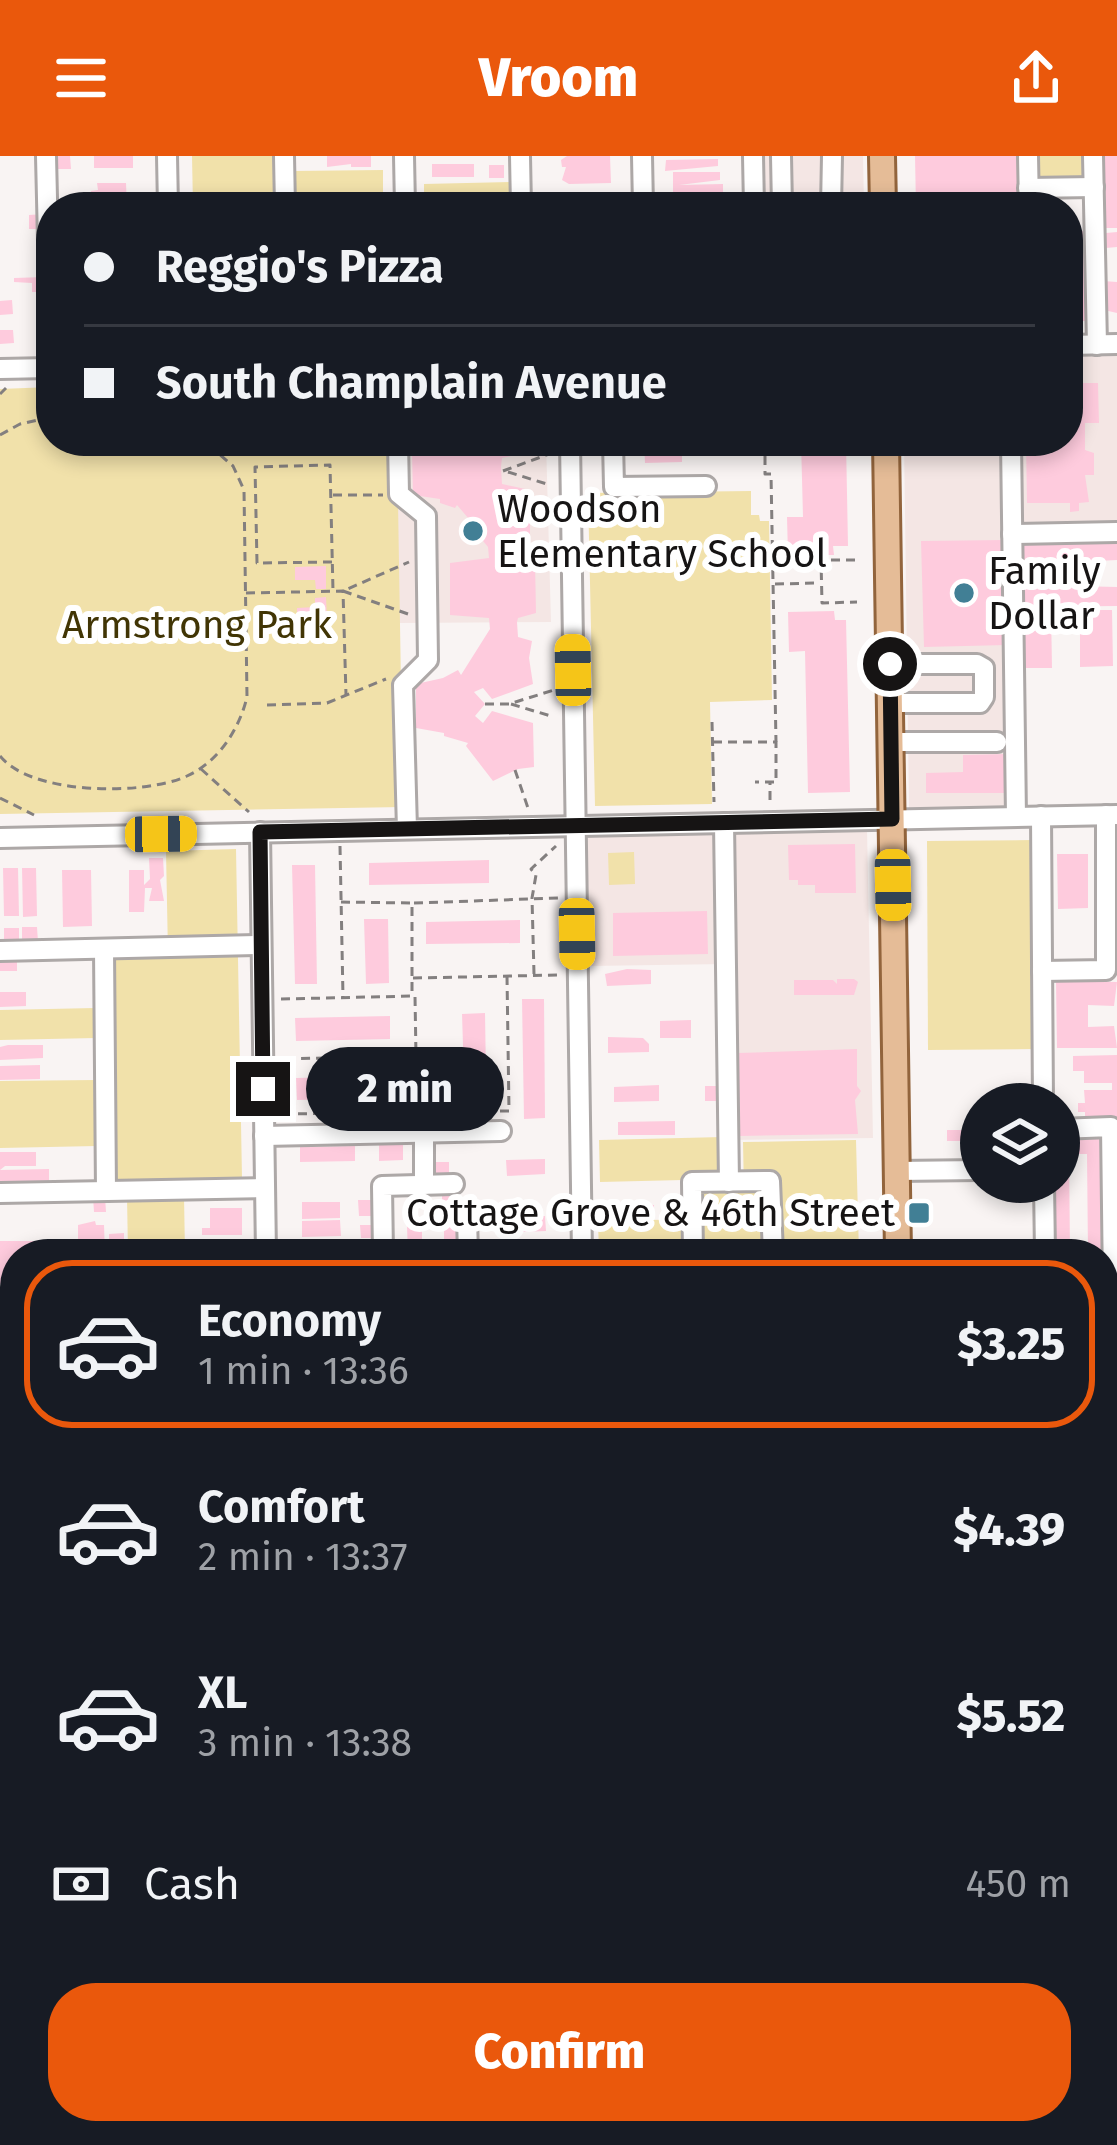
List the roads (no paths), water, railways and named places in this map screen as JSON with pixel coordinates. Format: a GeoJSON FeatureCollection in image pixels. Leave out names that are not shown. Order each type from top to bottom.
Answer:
{"type":"FeatureCollection","features":[{"type":"Feature","properties":{"kind":"main road"},"geometry":{"type":"LineString","coordinates":[[882,156],[883,192]]}},
{"type":"Feature","properties":{"kind":"main road"},"geometry":{"type":"LineString","coordinates":[[886,456],[898,1239]]}},
{"type":"Feature","properties":{"kind":"street"},"geometry":{"type":"LineString","coordinates":[[46,156],[47,192]]}},
{"type":"Feature","properties":{"kind":"street"},"geometry":{"type":"LineString","coordinates":[[167,156],[168,192]]}},
{"type":"Feature","properties":{"kind":"street"},"geometry":{"type":"LineString","coordinates":[[284,156],[285,192]]}},
{"type":"Feature","properties":{"kind":"street"},"geometry":{"type":"LineString","coordinates":[[404,156],[405,192]]}},
{"type":"Feature","properties":{"kind":"street"},"geometry":{"type":"LineString","coordinates":[[520,156],[521,192]]}},
{"type":"Feature","properties":{"kind":"street"},"geometry":{"type":"LineString","coordinates":[[642,156],[643,192]]}},
{"type":"Feature","properties":{"kind":"street"},"geometry":{"type":"LineString","coordinates":[[753,156],[754,192]]}},
{"type":"Feature","properties":{"kind":"street"},"geometry":{"type":"LineString","coordinates":[[781,156],[782,192]]}},
{"type":"Feature","properties":{"kind":"street"},"geometry":{"type":"LineString","coordinates":[[831,192],[832,156]]}},
{"type":"Feature","properties":{"kind":"street"},"geometry":{"type":"LineString","coordinates":[[1028,156],[1029,192]]}},
{"type":"Feature","properties":{"kind":"street"},"geometry":{"type":"LineString","coordinates":[[1093,156],[1095,255],[1107,344]]}},
{"type":"Feature","properties":{"kind":"street"},"geometry":{"type":"LineString","coordinates":[[1062,192],[1094,187]]}},
{"type":"Feature","properties":{"kind":"street"},"geometry":{"type":"LineString","coordinates":[[1095,255],[1117,254]]}},
{"type":"Feature","properties":{"kind":"street"},"geometry":{"type":"LineString","coordinates":[[3,379],[36,371]]}},
{"type":"Feature","properties":{"kind":"street"},"geometry":{"type":"LineString","coordinates":[[398,456],[399,494],[425,516],[427,564],[428,660],[403,685],[407,829]]}},
{"type":"Feature","properties":{"kind":"street"},"geometry":{"type":"LineString","coordinates":[[570,456],[582,1239]]}},
{"type":"Feature","properties":{"kind":"street"},"geometry":{"type":"LineString","coordinates":[[613,456],[614,487],[706,487]]}},
{"type":"Feature","properties":{"kind":"street"},"geometry":{"type":"LineString","coordinates":[[1011,456],[1016,817]]}},
{"type":"Feature","properties":{"kind":"street"},"geometry":{"type":"LineString","coordinates":[[1012,534],[1117,532]]}},
{"type":"Feature","properties":{"kind":"street"},"geometry":{"type":"LineString","coordinates":[[890,664],[977,664],[984,668],[980,703],[890,704]]}},
{"type":"Feature","properties":{"kind":"street"},"geometry":{"type":"LineString","coordinates":[[891,742],[998,742]]}},
{"type":"Feature","properties":{"kind":"street"},"geometry":{"type":"LineString","coordinates":[[0,838],[1111,815],[1106,970],[1042,971]]}},
{"type":"Feature","properties":{"kind":"street"},"geometry":{"type":"LineString","coordinates":[[1041,816],[1043,1083]]}},
{"type":"Feature","properties":{"kind":"street"},"geometry":{"type":"LineString","coordinates":[[724,823],[729,1182]]}},
{"type":"Feature","properties":{"kind":"street"},"geometry":{"type":"LineString","coordinates":[[260,832],[266,1239]]}},
{"type":"Feature","properties":{"kind":"street"},"geometry":{"type":"LineString","coordinates":[[0,951],[260,945]]}},
{"type":"Feature","properties":{"kind":"street"},"geometry":{"type":"LineString","coordinates":[[104,949],[106,1191]]}},
{"type":"Feature","properties":{"kind":"street"},"geometry":{"type":"LineString","coordinates":[[264,1136],[425,1122],[501,1131]]}},
{"type":"Feature","properties":{"kind":"street"},"geometry":{"type":"LineString","coordinates":[[424,1185],[425,1122]]}},
{"type":"Feature","properties":{"kind":"street"},"geometry":{"type":"LineString","coordinates":[[1080,1128],[1111,1127],[1111,1239]]}},
{"type":"Feature","properties":{"kind":"street"},"geometry":{"type":"LineString","coordinates":[[897,1171],[960,1170]]}},
{"type":"Feature","properties":{"kind":"street"},"geometry":{"type":"LineString","coordinates":[[693,1239],[692,1183],[770,1181],[772,1239]]}},
{"type":"Feature","properties":{"kind":"street"},"geometry":{"type":"LineString","coordinates":[[382,1239],[382,1186],[454,1184]]}},
{"type":"Feature","properties":{"kind":"street"},"geometry":{"type":"LineString","coordinates":[[0,1193],[265,1188]]}},
{"type":"Feature","properties":{"kind":"street"},"geometry":{"type":"LineString","coordinates":[[1044,1203],[1045,1239]]}},
{"type":"Feature","properties":{"kind":"street"},"geometry":{"type":"LineString","coordinates":[[467,1218],[468,1239]]}},
{"type":"Feature","properties":{"kind":"place","name":"Woodson Elementary School"},"geometry":{"type":"Point","coordinates":[473,531]}},
{"type":"Feature","properties":{"kind":"place","name":"Family Dollar"},"geometry":{"type":"Point","coordinates":[964,593]}},
{"type":"Feature","properties":{"kind":"place","name":"Cottage Grove & 46th Street"},"geometry":{"type":"Point","coordinates":[919,1213]}},
{"type":"Feature","properties":{"kind":"park label","name":"Armstrong Park"},"geometry":{"type":"Point","coordinates":[197,625]}}]}
